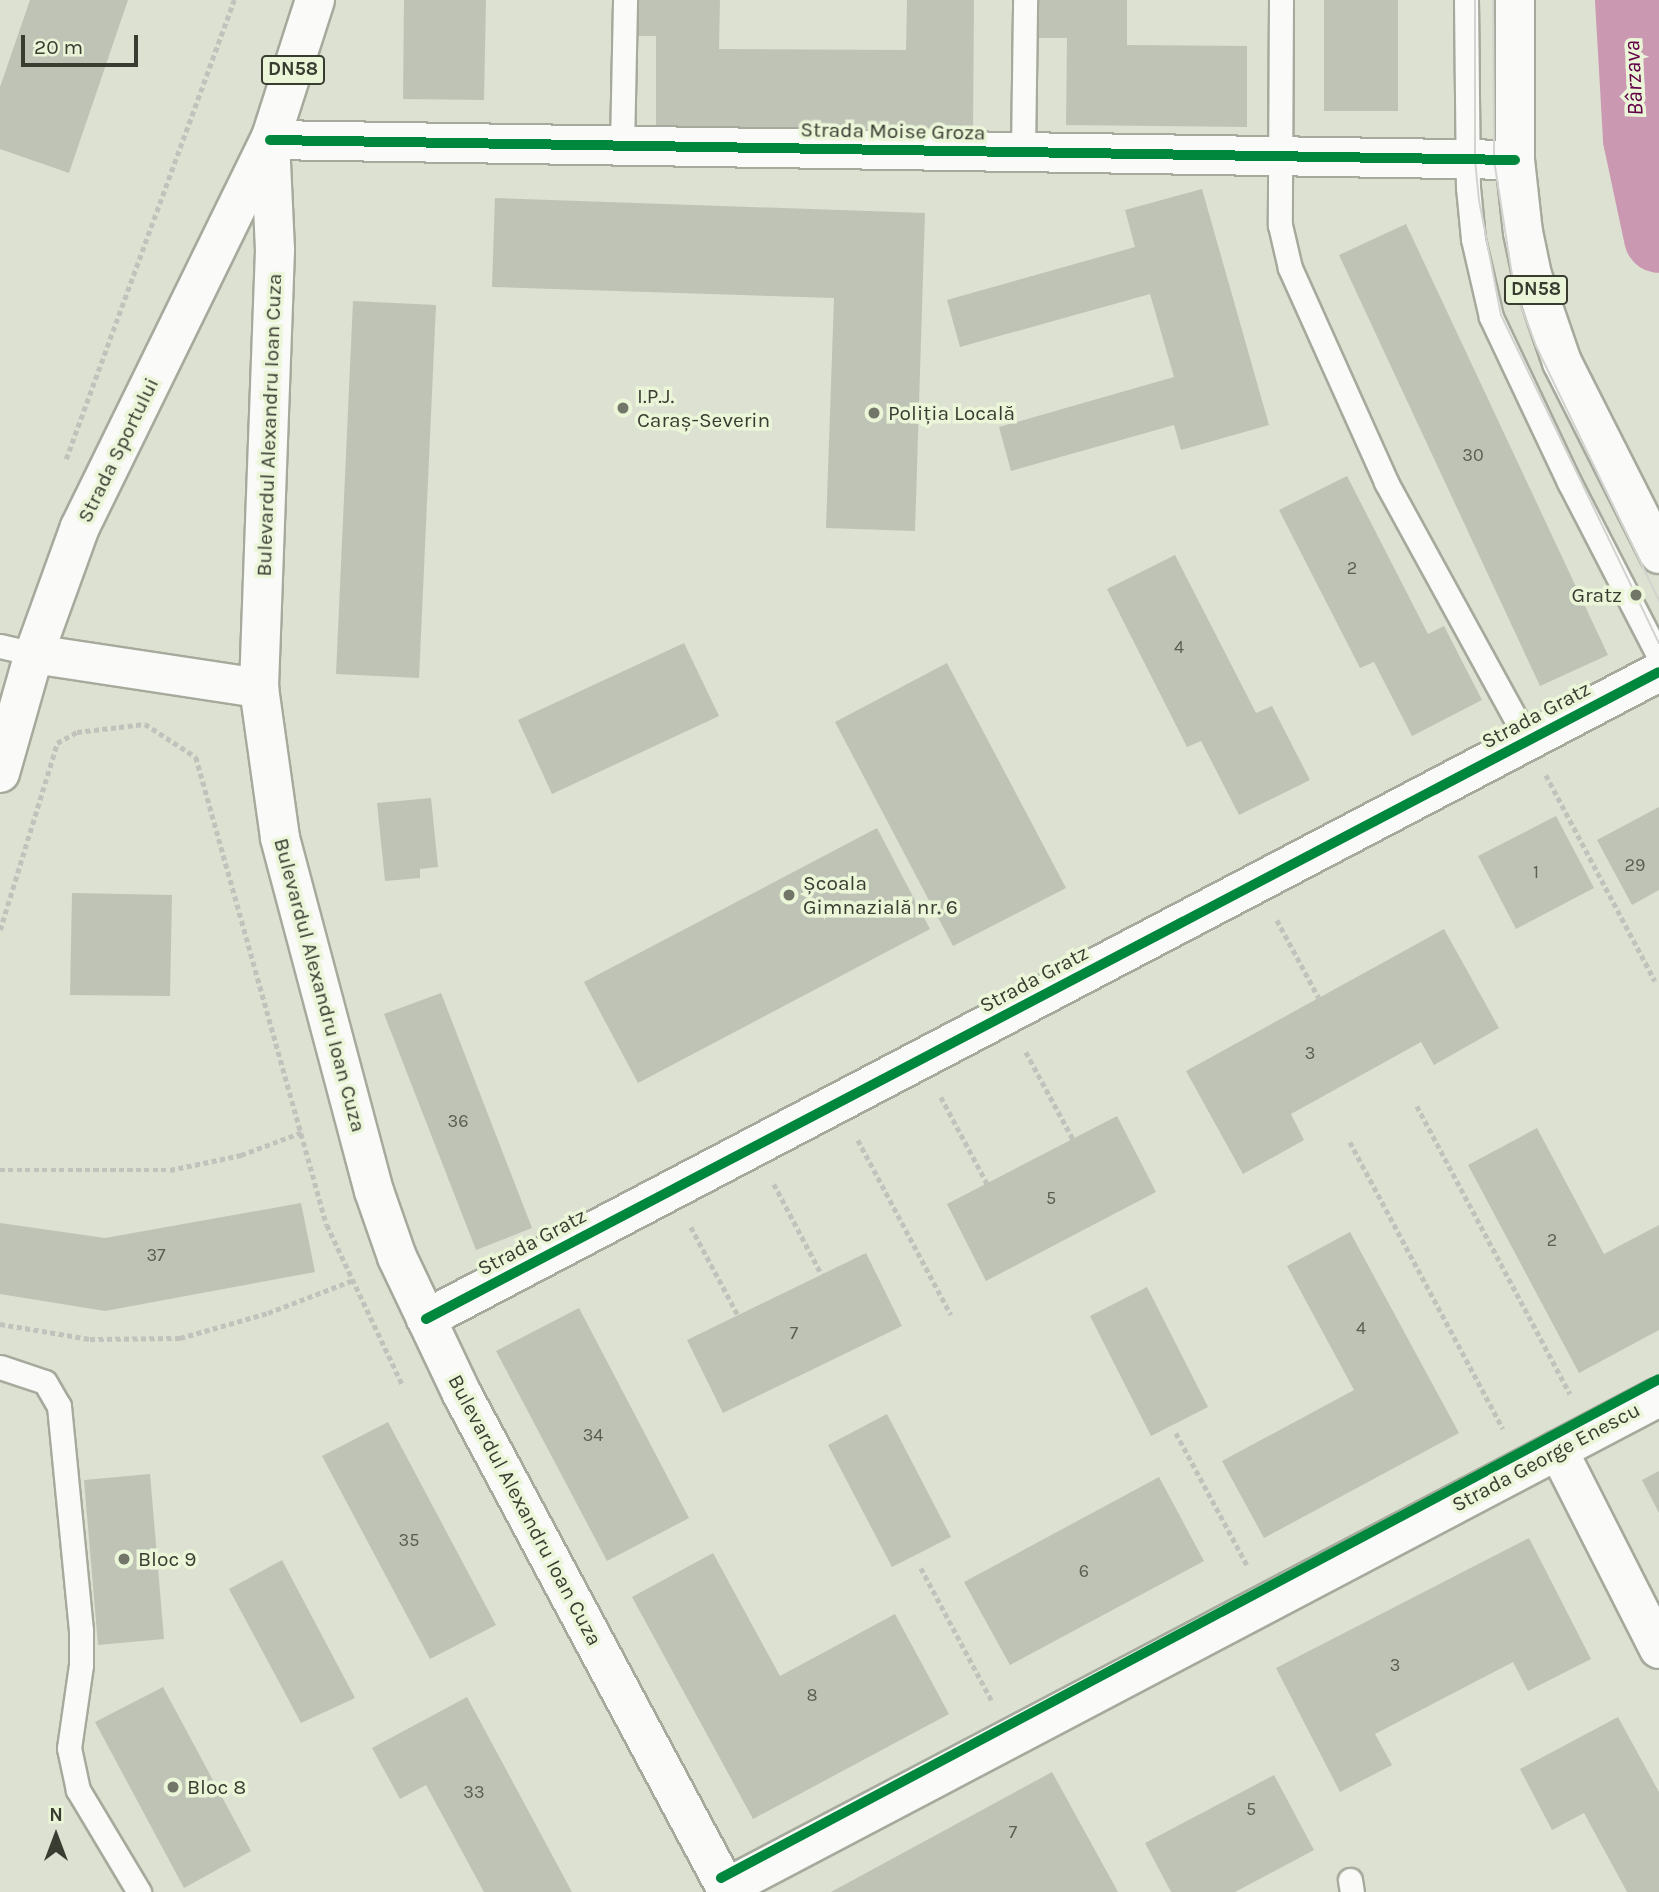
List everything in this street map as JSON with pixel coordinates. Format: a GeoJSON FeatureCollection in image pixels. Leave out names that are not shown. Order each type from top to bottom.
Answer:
{"type":"FeatureCollection","features":[{"type":"Feature","properties":{"kind":"street","name":"Bulevardul Alexandru Ioan Cuza"},"geometry":{"type":"LineString","coordinates":[[316,0],[270,140],[275,250],[259,688],[272,789],[293,895],[374,1191],[397,1257],[462,1394],[727,1890]]}},
{"type":"Feature","properties":{"kind":"street","name":"DN58"},"geometry":{"type":"LineString","coordinates":[[1515,0],[1515,160],[1523,232],[1544,311],[1562,362],[1659,554]]}},
{"type":"Feature","properties":{"kind":"street","name":"Strada Moise Groza"},"geometry":{"type":"LineString","coordinates":[[270,140],[1515,160]]}},
{"type":"Feature","properties":{"kind":"street","name":"Strada Sportului"},"geometry":{"type":"LineString","coordinates":[[0,774],[17,650],[270,140]]}},
{"type":"Feature","properties":{"kind":"street"},"geometry":{"type":"LineString","coordinates":[[17,650],[259,688]]}},
{"type":"Feature","properties":{"kind":"street","name":"Strada Gratz"},"geometry":{"type":"LineString","coordinates":[[426,1319],[1659,672]]}},
{"type":"Feature","properties":{"kind":"street","name":"Strada George Enescu"},"geometry":{"type":"LineString","coordinates":[[727,1890],[1659,1397]]}},
{"type":"Feature","properties":{"kind":"street"},"geometry":{"type":"LineString","coordinates":[[1558,1450],[1659,1648]]}},
{"type":"Feature","properties":{"kind":"lane"},"geometry":{"type":"LineString","coordinates":[[622,146],[625,0]]}},
{"type":"Feature","properties":{"kind":"lane"},"geometry":{"type":"LineString","coordinates":[[1023,152],[1025,0]]}},
{"type":"Feature","properties":{"kind":"lane"},"geometry":{"type":"LineString","coordinates":[[1282,0],[1280,225],[1290,268],[1386,482],[1528,741]]}},
{"type":"Feature","properties":{"kind":"lane"},"geometry":{"type":"LineString","coordinates":[[1466,0],[1467,159],[1473,239],[1491,317],[1569,482],[1659,656]]}},
{"type":"Feature","properties":{"kind":"lane"},"geometry":{"type":"LineString","coordinates":[[0,1367],[45,1382],[59,1406],[81,1631],[81,1665],[69,1748],[78,1790],[139,1892]]}},
{"type":"Feature","properties":{"kind":"path"},"geometry":{"type":"LineString","coordinates":[[62,471],[234,0]]}},
{"type":"Feature","properties":{"kind":"path"},"geometry":{"type":"LineString","coordinates":[[0,930],[57,743],[77,732],[145,724],[196,757],[327,1225],[351,1281],[402,1384]]}},
{"type":"Feature","properties":{"kind":"path"},"geometry":{"type":"LineString","coordinates":[[1528,741],[1656,981]]}},
{"type":"Feature","properties":{"kind":"path"},"geometry":{"type":"LineString","coordinates":[[1277,920],[1319,998]]}},
{"type":"Feature","properties":{"kind":"path"},"geometry":{"type":"LineString","coordinates":[[1026,1052],[1073,1139]]}},
{"type":"Feature","properties":{"kind":"path"},"geometry":{"type":"LineString","coordinates":[[940,1097],[987,1183]]}},
{"type":"Feature","properties":{"kind":"path"},"geometry":{"type":"LineString","coordinates":[[1417,1106],[1570,1394]]}},
{"type":"Feature","properties":{"kind":"path"},"geometry":{"type":"LineString","coordinates":[[0,1170],[170,1170],[241,1155],[303,1132]]}},
{"type":"Feature","properties":{"kind":"path"},"geometry":{"type":"LineString","coordinates":[[858,1140],[951,1315]]}},
{"type":"Feature","properties":{"kind":"path"},"geometry":{"type":"LineString","coordinates":[[1350,1142],[1503,1429]]}},
{"type":"Feature","properties":{"kind":"path"},"geometry":{"type":"LineString","coordinates":[[774,1184],[822,1275]]}},
{"type":"Feature","properties":{"kind":"path"},"geometry":{"type":"LineString","coordinates":[[691,1227],[738,1315]]}},
{"type":"Feature","properties":{"kind":"path"},"geometry":{"type":"LineString","coordinates":[[0,1324],[90,1339],[180,1338],[268,1313],[351,1281]]}},
{"type":"Feature","properties":{"kind":"path"},"geometry":{"type":"LineString","coordinates":[[1176,1433],[1247,1565]]}},
{"type":"Feature","properties":{"kind":"path"},"geometry":{"type":"LineString","coordinates":[[921,1568],[992,1701]]}},
{"type":"Feature","properties":{"kind":"building"},"geometry":{"type":"Polygon","coordinates":[[[30,0],[128,0],[69,173],[0,149],[0,87],[30,0]]]}},
{"type":"Feature","properties":{"kind":"building"},"geometry":{"type":"Polygon","coordinates":[[[404,0],[486,0],[484,100],[403,99],[404,0]]]}},
{"type":"Feature","properties":{"kind":"building"},"geometry":{"type":"Polygon","coordinates":[[[633,0],[720,0],[719,49],[906,50],[907,0],[974,0],[973,130],[656,129],[656,36],[633,36],[633,0]]]}},
{"type":"Feature","properties":{"kind":"building"},"geometry":{"type":"Polygon","coordinates":[[[1035,0],[1127,0],[1127,45],[1247,46],[1247,127],[1066,125],[1067,38],[1035,38],[1035,0]]]}},
{"type":"Feature","properties":{"kind":"building"},"geometry":{"type":"Polygon","coordinates":[[[1324,0],[1398,0],[1398,111],[1324,111],[1324,0]]]}},
{"type":"Feature","properties":{"kind":"building"},"geometry":{"type":"Polygon","coordinates":[[[1202,189],[1269,425],[1181,450],[1174,425],[1011,471],[999,427],[1174,377],[1150,294],[960,347],[947,300],[1135,247],[1125,210],[1202,189]]]}},
{"type":"Feature","properties":{"kind":"building","name":"Poliția Locală"},"geometry":{"type":"Polygon","coordinates":[[[495,198],[925,213],[915,531],[826,528],[834,298],[492,287],[495,198]]]}},
{"type":"Feature","properties":{"kind":"building"},"geometry":{"type":"Polygon","coordinates":[[[1406,224],[1608,655],[1540,686],[1339,255],[1406,224]]]}},
{"type":"Feature","properties":{"kind":"building"},"geometry":{"type":"Polygon","coordinates":[[[353,301],[436,305],[419,678],[336,674],[353,301]]]}},
{"type":"Feature","properties":{"kind":"building"},"geometry":{"type":"Polygon","coordinates":[[[1347,476],[1428,634],[1444,626],[1482,700],[1412,736],[1374,662],[1360,668],[1279,510],[1347,476]]]}},
{"type":"Feature","properties":{"kind":"building"},"geometry":{"type":"Polygon","coordinates":[[[1175,555],[1256,713],[1272,706],[1310,780],[1239,815],[1201,741],[1187,747],[1107,589],[1175,555]]]}},
{"type":"Feature","properties":{"kind":"building"},"geometry":{"type":"Polygon","coordinates":[[[684,643],[719,716],[552,794],[518,720],[684,643]]]}},
{"type":"Feature","properties":{"kind":"building"},"geometry":{"type":"Polygon","coordinates":[[[947,663],[1066,888],[953,946],[835,722],[947,663]]]}},
{"type":"Feature","properties":{"kind":"building"},"geometry":{"type":"Polygon","coordinates":[[[431,798],[438,867],[420,869],[420,878],[385,881],[377,803],[431,798]]]}},
{"type":"Feature","properties":{"kind":"building"},"geometry":{"type":"Polygon","coordinates":[[[1659,807],[1659,890],[1632,905],[1597,840],[1659,807]]]}},
{"type":"Feature","properties":{"kind":"building"},"geometry":{"type":"Polygon","coordinates":[[[1556,816],[1594,888],[1516,929],[1478,856],[1556,816]]]}},
{"type":"Feature","properties":{"kind":"building"},"geometry":{"type":"Polygon","coordinates":[[[877,828],[930,929],[638,1083],[584,982],[877,828]]]}},
{"type":"Feature","properties":{"kind":"building"},"geometry":{"type":"Polygon","coordinates":[[[72,893],[172,895],[170,996],[70,995],[72,893]]]}},
{"type":"Feature","properties":{"kind":"building"},"geometry":{"type":"Polygon","coordinates":[[[1444,929],[1499,1028],[1434,1065],[1421,1042],[1291,1114],[1304,1140],[1243,1174],[1186,1071],[1444,929]]]}},
{"type":"Feature","properties":{"kind":"building"},"geometry":{"type":"Polygon","coordinates":[[[441,993],[532,1228],[476,1250],[384,1014],[441,993]]]}},
{"type":"Feature","properties":{"kind":"building"},"geometry":{"type":"Polygon","coordinates":[[[1117,1116],[1156,1192],[986,1281],[947,1204],[1117,1116]]]}},
{"type":"Feature","properties":{"kind":"building"},"geometry":{"type":"Polygon","coordinates":[[[1537,1128],[1604,1254],[1659,1225],[1659,1330],[1579,1373],[1468,1165],[1537,1128]]]}},
{"type":"Feature","properties":{"kind":"building"},"geometry":{"type":"Polygon","coordinates":[[[301,1203],[315,1272],[105,1311],[0,1294],[0,1223],[105,1238],[301,1203]]]}},
{"type":"Feature","properties":{"kind":"building"},"geometry":{"type":"Polygon","coordinates":[[[1350,1232],[1459,1433],[1264,1538],[1222,1461],[1354,1390],[1287,1266],[1350,1232]]]}},
{"type":"Feature","properties":{"kind":"building"},"geometry":{"type":"Polygon","coordinates":[[[866,1253],[902,1326],[723,1413],[687,1340],[866,1253]]]}},
{"type":"Feature","properties":{"kind":"building"},"geometry":{"type":"Polygon","coordinates":[[[1147,1287],[1208,1407],[1151,1436],[1090,1316],[1147,1287]]]}},
{"type":"Feature","properties":{"kind":"building"},"geometry":{"type":"Polygon","coordinates":[[[579,1308],[689,1518],[607,1561],[496,1351],[579,1308]]]}},
{"type":"Feature","properties":{"kind":"building"},"geometry":{"type":"Polygon","coordinates":[[[887,1414],[951,1537],[892,1567],[828,1445],[887,1414]]]}},
{"type":"Feature","properties":{"kind":"building"},"geometry":{"type":"Polygon","coordinates":[[[388,1422],[496,1625],[430,1659],[322,1456],[388,1422]]]}},
{"type":"Feature","properties":{"kind":"building"},"geometry":{"type":"Polygon","coordinates":[[[1659,1471],[1659,1513],[1642,1480],[1659,1471]]]}},
{"type":"Feature","properties":{"kind":"building","name":"Bloc 9"},"geometry":{"type":"Polygon","coordinates":[[[150,1474],[164,1639],[98,1645],[84,1480],[150,1474]]]}},
{"type":"Feature","properties":{"kind":"building"},"geometry":{"type":"Polygon","coordinates":[[[1159,1477],[1204,1561],[1010,1665],[964,1582],[1159,1477]]]}},
{"type":"Feature","properties":{"kind":"building"},"geometry":{"type":"Polygon","coordinates":[[[1529,1538],[1591,1659],[1528,1691],[1513,1662],[1375,1734],[1392,1765],[1340,1792],[1276,1668],[1529,1538]]]}},
{"type":"Feature","properties":{"kind":"building"},"geometry":{"type":"Polygon","coordinates":[[[713,1553],[780,1676],[895,1614],[949,1714],[753,1819],[632,1597],[713,1553]]]}},
{"type":"Feature","properties":{"kind":"building"},"geometry":{"type":"Polygon","coordinates":[[[282,1560],[355,1698],[301,1723],[229,1589],[282,1560]]]}},
{"type":"Feature","properties":{"kind":"building","name":"Bloc 8"},"geometry":{"type":"Polygon","coordinates":[[[163,1687],[251,1851],[184,1888],[95,1722],[163,1687]]]}},
{"type":"Feature","properties":{"kind":"building"},"geometry":{"type":"Polygon","coordinates":[[[467,1697],[572,1892],[484,1892],[426,1785],[400,1799],[372,1748],[467,1697]]]}},
{"type":"Feature","properties":{"kind":"building"},"geometry":{"type":"Polygon","coordinates":[[[1618,1717],[1659,1792],[1659,1892],[1627,1892],[1584,1813],[1552,1830],[1520,1769],[1618,1717]]]}},
{"type":"Feature","properties":{"kind":"building"},"geometry":{"type":"Polygon","coordinates":[[[1052,1772],[1118,1892],[831,1892],[1052,1772]]]}},
{"type":"Feature","properties":{"kind":"building"},"geometry":{"type":"Polygon","coordinates":[[[1274,1775],[1314,1850],[1235,1892],[1171,1892],[1145,1843],[1274,1775]]]}},
{"type":"Feature","properties":{"kind":"waterway","name":"Bârzava"},"geometry":{"type":"LineString","coordinates":[[1630,0],[1638,139],[1659,238]]}},
{"type":"Feature","properties":{"kind":"tram line"},"geometry":{"type":"LineString","coordinates":[[1475,0],[1475,160],[1479,200],[1501,315],[1659,643]]}},
{"type":"Feature","properties":{"kind":"tram line"},"geometry":{"type":"LineString","coordinates":[[1493,0],[1494,160],[1514,288],[1536,346],[1659,601]]}},
{"type":"Feature","properties":{"kind":"cycle path"},"geometry":{"type":"LineString","coordinates":[[270,140],[1515,160]]}},
{"type":"Feature","properties":{"kind":"cycle path"},"geometry":{"type":"LineString","coordinates":[[426,1319],[1659,672]]}},
{"type":"Feature","properties":{"kind":"cycle path"},"geometry":{"type":"LineString","coordinates":[[721,1878],[1659,1379]]}},
{"type":"Feature","properties":{"kind":"place","name":"I.P.J. Caraș-Severin"},"geometry":{"type":"Point","coordinates":[623,408]}},
{"type":"Feature","properties":{"kind":"place","name":"Poliția Locală"},"geometry":{"type":"Point","coordinates":[874,413]}},
{"type":"Feature","properties":{"kind":"place","name":"Gratz"},"geometry":{"type":"Point","coordinates":[1636,595]}},
{"type":"Feature","properties":{"kind":"place","name":"Școala Gimnazială nr. 6"},"geometry":{"type":"Point","coordinates":[789,895]}},
{"type":"Feature","properties":{"kind":"place","name":"Bloc 9"},"geometry":{"type":"Point","coordinates":[124,1559]}},
{"type":"Feature","properties":{"kind":"place","name":"Bloc 8"},"geometry":{"type":"Point","coordinates":[173,1787]}}]}
